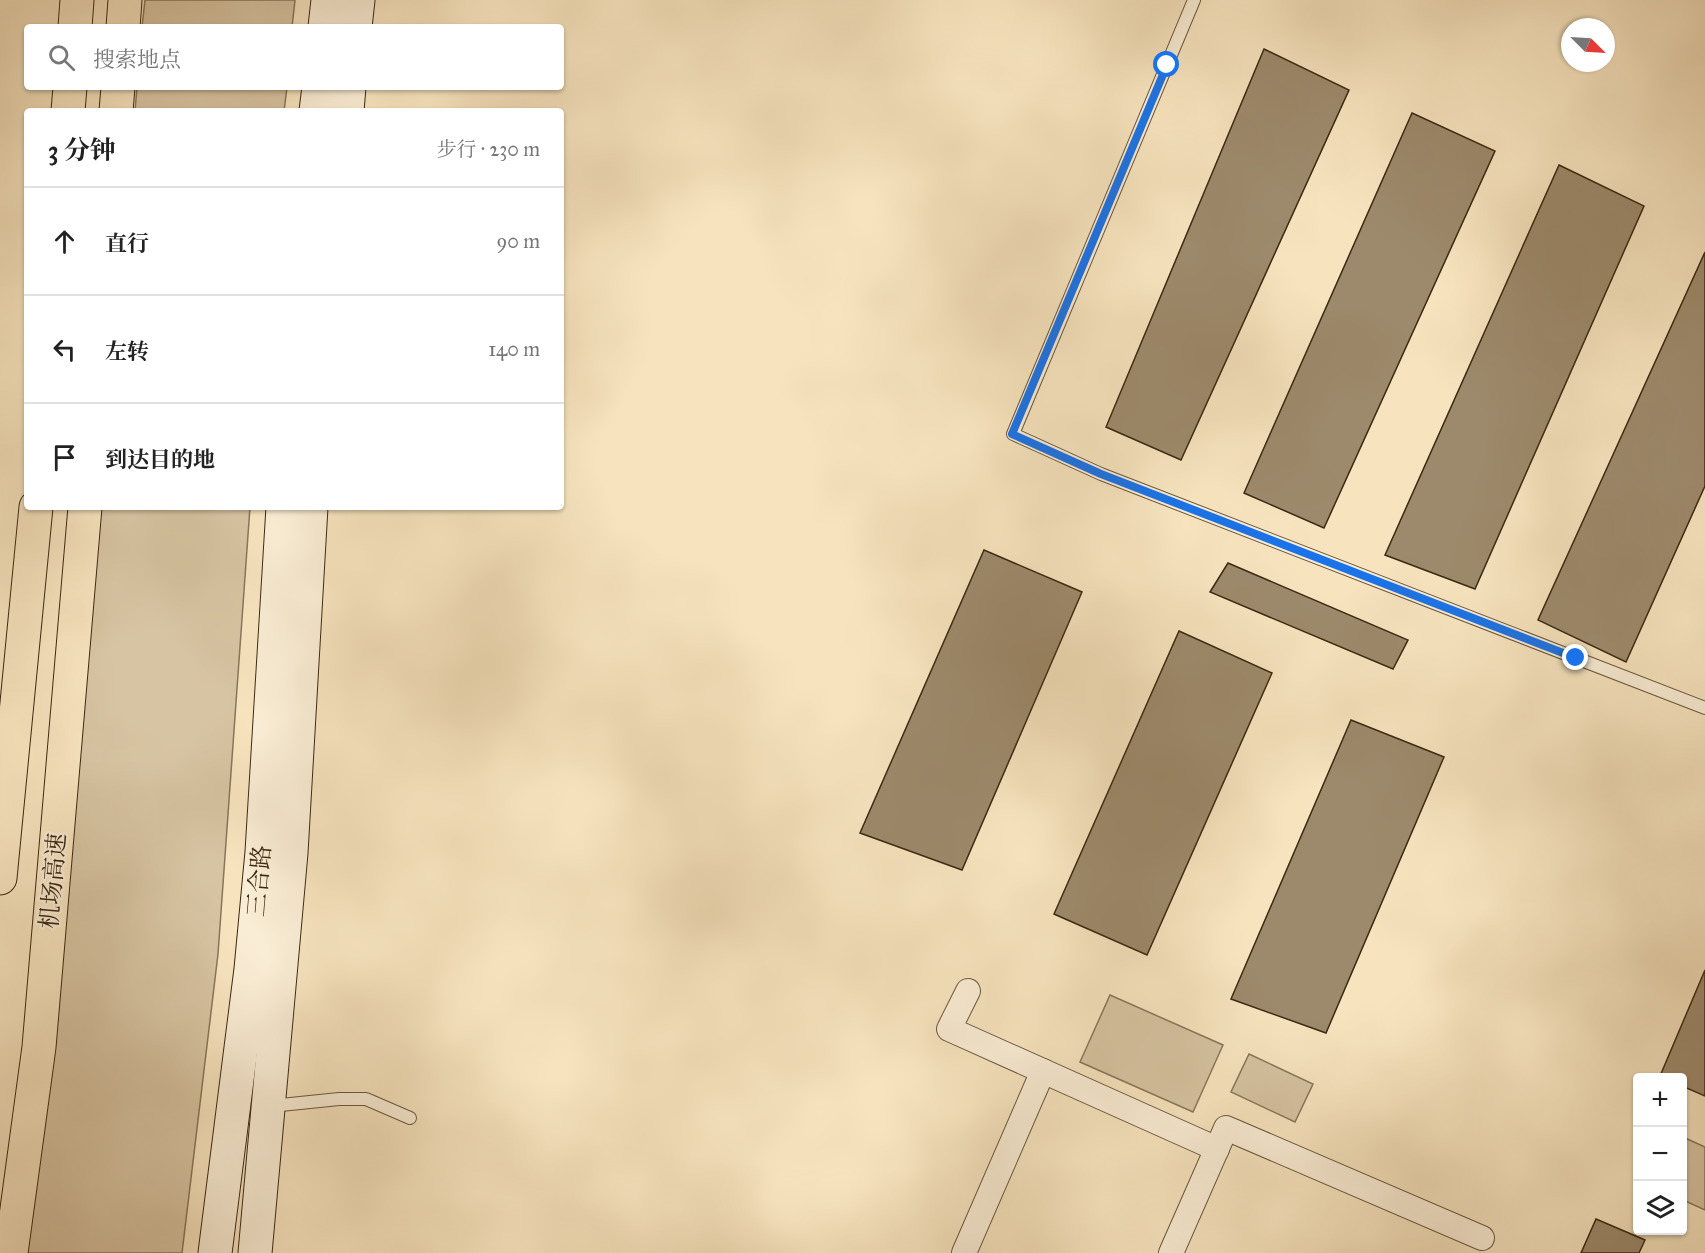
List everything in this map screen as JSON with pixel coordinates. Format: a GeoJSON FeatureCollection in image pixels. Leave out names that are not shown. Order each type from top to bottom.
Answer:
{"type":"FeatureCollection","features":[{"type":"Feature","properties":{"kind":"highway"},"geometry":{"type":"LineString","coordinates":[[64,24],[65,0]]}},
{"type":"Feature","properties":{"kind":"highway"},"geometry":{"type":"LineString","coordinates":[[75,24],[77,0]]}},
{"type":"Feature","properties":{"kind":"highway"},"geometry":{"type":"LineString","coordinates":[[123,24],[125,0]]}},
{"type":"Feature","properties":{"kind":"highway"},"geometry":{"type":"LineString","coordinates":[[63,90],[63,108]]}},
{"type":"Feature","properties":{"kind":"highway"},"geometry":{"type":"LineString","coordinates":[[68,108],[70,90]]}},
{"type":"Feature","properties":{"kind":"highway"},"geometry":{"type":"LineString","coordinates":[[116,108],[118,90]]}},
{"type":"Feature","properties":{"kind":"highway"},"geometry":{"type":"LineString","coordinates":[[0,878],[36,510]]}},
{"type":"Feature","properties":{"kind":"highway","name":"机场高速"},"geometry":{"type":"LineString","coordinates":[[12,1253],[39,1047],[86,510]]}},
{"type":"Feature","properties":{"kind":"main road"},"geometry":{"type":"LineString","coordinates":[[325,24],[328,0]]}},
{"type":"Feature","properties":{"kind":"main road"},"geometry":{"type":"LineString","coordinates":[[355,24],[358,0]]}},
{"type":"Feature","properties":{"kind":"main road"},"geometry":{"type":"LineString","coordinates":[[316,108],[318,90]]}},
{"type":"Feature","properties":{"kind":"main road"},"geometry":{"type":"LineString","coordinates":[[347,108],[349,90]]}},
{"type":"Feature","properties":{"kind":"main road","name":"三合路"},"geometry":{"type":"LineString","coordinates":[[215,1253],[251,969],[262,852],[283,510]]}},
{"type":"Feature","properties":{"kind":"main road","name":"三合路"},"geometry":{"type":"LineString","coordinates":[[255,1253],[291,853],[311,510]]}},
{"type":"Feature","properties":{"kind":"street"},"geometry":{"type":"LineString","coordinates":[[968,991],[949,1029],[1217,1149]]}},
{"type":"Feature","properties":{"kind":"street"},"geometry":{"type":"LineString","coordinates":[[964,1253],[1043,1071]]}},
{"type":"Feature","properties":{"kind":"street"},"geometry":{"type":"LineString","coordinates":[[1171,1253],[1226,1128],[1482,1238]]}},
{"type":"Feature","properties":{"kind":"lane"},"geometry":{"type":"LineString","coordinates":[[1194,0],[1012,434],[1112,478],[1705,708]]}},
{"type":"Feature","properties":{"kind":"lane"},"geometry":{"type":"LineString","coordinates":[[269,1106],[339,1099],[366,1099],[410,1118]]}},
{"type":"Feature","properties":{"kind":"shaded area"},"geometry":{"type":"Polygon","coordinates":[[[145,0],[295,0],[292,24],[142,24],[145,0]]]}},
{"type":"Feature","properties":{"kind":"shaded area"},"geometry":{"type":"Polygon","coordinates":[[[137,90],[287,90],[284,108],[135,108],[137,90]]]}},
{"type":"Feature","properties":{"kind":"shaded area"},"geometry":{"type":"Polygon","coordinates":[[[101,510],[250,510],[218,954],[182,1253],[24,1253],[76,798],[101,510]]]}},
{"type":"Feature","properties":{"kind":"shaded area"},"geometry":{"type":"Polygon","coordinates":[[[1110,995],[1223,1045],[1193,1112],[1080,1062],[1110,995]]]}},
{"type":"Feature","properties":{"kind":"shaded area"},"geometry":{"type":"Polygon","coordinates":[[[1249,1054],[1313,1084],[1295,1122],[1231,1092],[1249,1054]]]}},
{"type":"Feature","properties":{"kind":"shaded area"},"geometry":{"type":"Polygon","coordinates":[[[1687,1139],[1705,1147],[1705,1210],[1687,1202],[1687,1139]]]}},
{"type":"Feature","properties":{"kind":"building"},"geometry":{"type":"Polygon","coordinates":[[[1264,49],[1349,90],[1181,460],[1106,427],[1264,49]]]}},
{"type":"Feature","properties":{"kind":"building"},"geometry":{"type":"Polygon","coordinates":[[[1412,113],[1495,151],[1324,528],[1244,493],[1412,113]]]}},
{"type":"Feature","properties":{"kind":"building"},"geometry":{"type":"Polygon","coordinates":[[[1559,165],[1644,206],[1475,589],[1385,555],[1559,165]]]}},
{"type":"Feature","properties":{"kind":"building"},"geometry":{"type":"Polygon","coordinates":[[[1705,252],[1705,486],[1626,662],[1538,620],[1705,252]]]}},
{"type":"Feature","properties":{"kind":"building"},"geometry":{"type":"Polygon","coordinates":[[[984,550],[1082,592],[962,870],[860,833],[984,550]]]}},
{"type":"Feature","properties":{"kind":"building"},"geometry":{"type":"Polygon","coordinates":[[[1228,563],[1408,640],[1393,669],[1210,592],[1228,563]]]}},
{"type":"Feature","properties":{"kind":"building"},"geometry":{"type":"Polygon","coordinates":[[[1179,631],[1272,673],[1147,955],[1054,914],[1179,631]]]}},
{"type":"Feature","properties":{"kind":"building"},"geometry":{"type":"Polygon","coordinates":[[[1351,720],[1444,757],[1326,1033],[1231,999],[1351,720]]]}},
{"type":"Feature","properties":{"kind":"building"},"geometry":{"type":"Polygon","coordinates":[[[1705,970],[1705,1096],[1687,1088],[1687,1073],[1661,1073],[1705,970]]]}},
{"type":"Feature","properties":{"kind":"building"},"geometry":{"type":"Polygon","coordinates":[[[1596,1219],[1645,1240],[1639,1253],[1581,1253],[1596,1219]]]}},
{"type":"Feature","properties":{"kind":"route"},"geometry":{"type":"LineString","coordinates":[[1167,65],[1012,434],[1101,474],[1576,658]]}}]}
